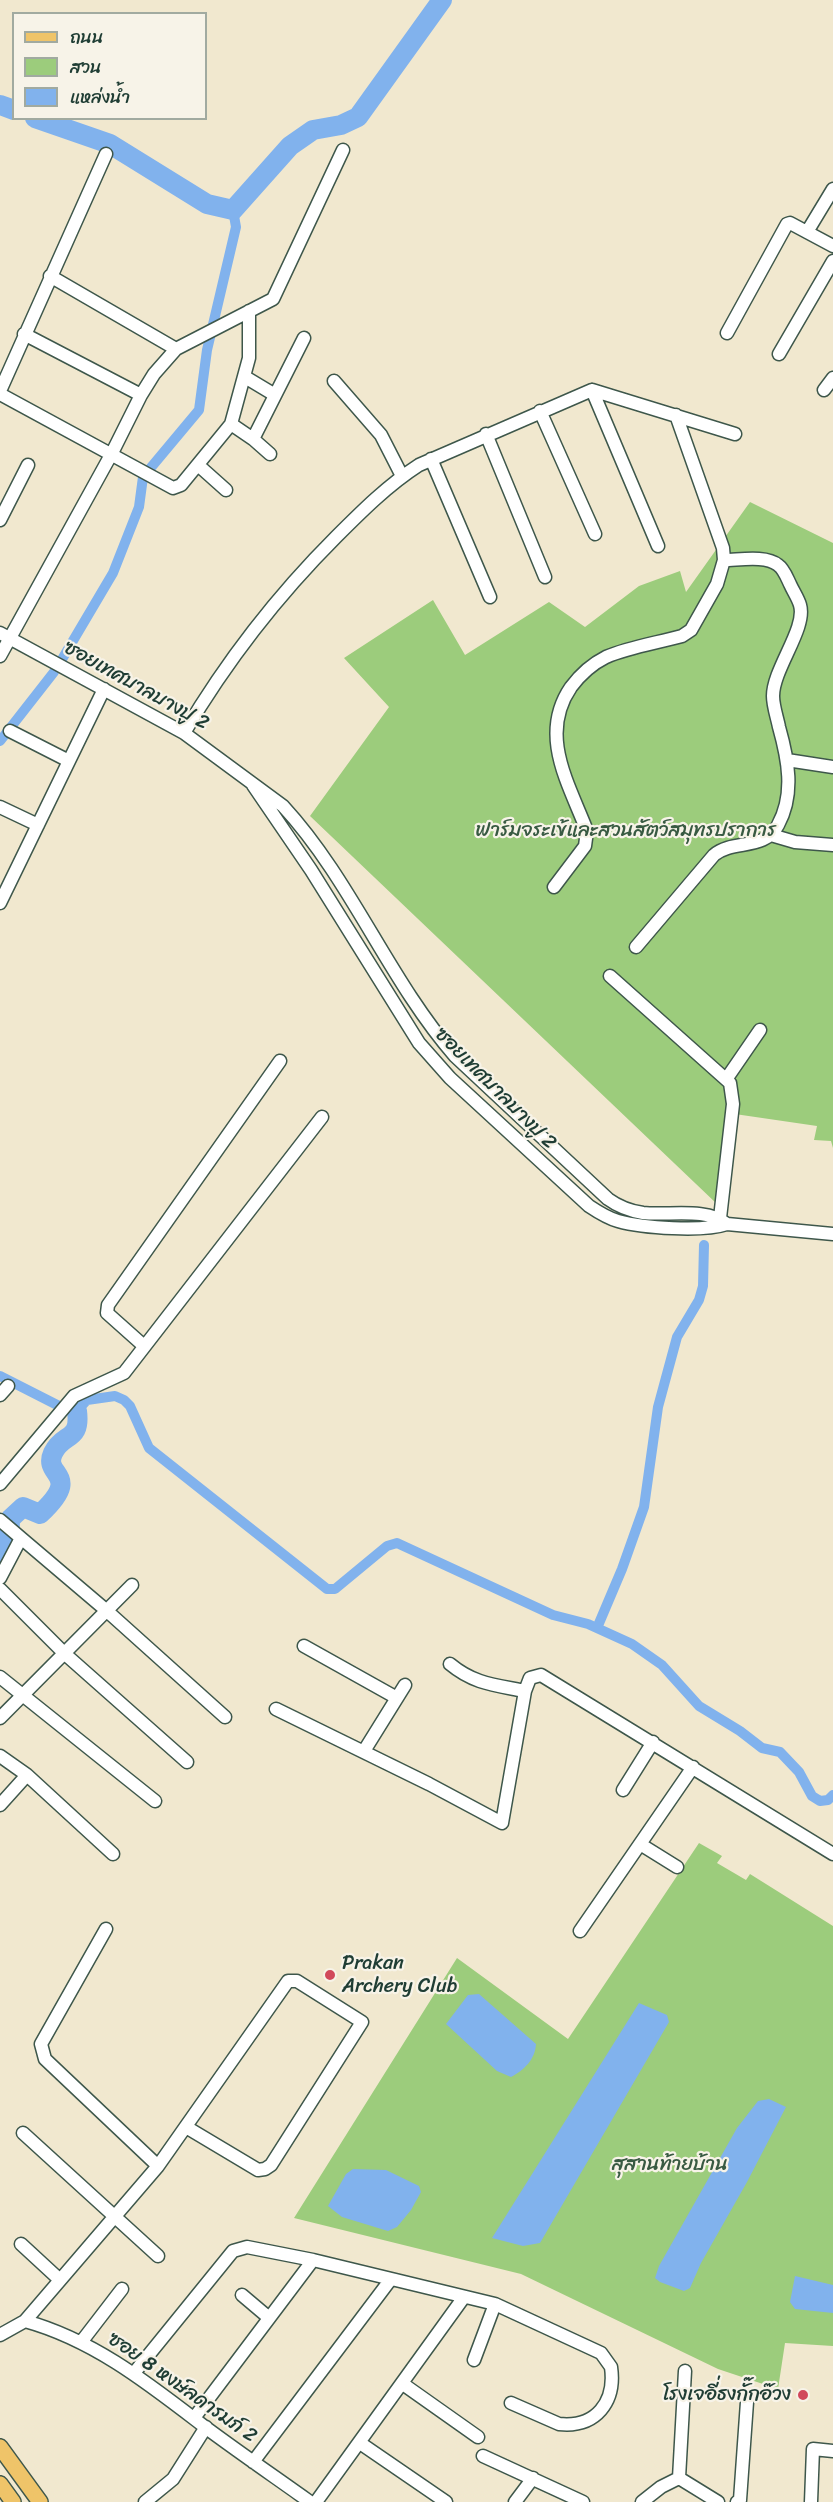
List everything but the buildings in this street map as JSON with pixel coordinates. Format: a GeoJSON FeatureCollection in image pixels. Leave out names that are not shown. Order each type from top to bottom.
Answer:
{"type":"FeatureCollection","features":[{"type":"Feature","properties":{"kind":"main road"},"geometry":{"type":"LineString","coordinates":[[0,2447],[40,2502]]}},
{"type":"Feature","properties":{"kind":"main road"},"geometry":{"type":"LineString","coordinates":[[0,2484],[13,2502]]}},
{"type":"Feature","properties":{"kind":"street"},"geometry":{"type":"LineString","coordinates":[[0,656],[4,635],[112,453],[154,374],[176,349],[273,299],[343,150]]}},
{"type":"Feature","properties":{"kind":"street"},"geometry":{"type":"LineString","coordinates":[[106,154],[0,392],[173,488],[181,485],[231,424],[249,358],[249,311]]}},
{"type":"Feature","properties":{"kind":"street"},"geometry":{"type":"LineString","coordinates":[[807,232],[833,189]]}},
{"type":"Feature","properties":{"kind":"street"},"geometry":{"type":"LineString","coordinates":[[727,333],[784,227],[790,223],[833,246]]}},
{"type":"Feature","properties":{"kind":"street"},"geometry":{"type":"LineString","coordinates":[[779,354],[833,261]]}},
{"type":"Feature","properties":{"kind":"street"},"geometry":{"type":"LineString","coordinates":[[50,276],[176,349]]}},
{"type":"Feature","properties":{"kind":"street"},"geometry":{"type":"LineString","coordinates":[[24,334],[141,395]]}},
{"type":"Feature","properties":{"kind":"street"},"geometry":{"type":"LineString","coordinates":[[253,439],[304,338]]}},
{"type":"Feature","properties":{"kind":"street"},"geometry":{"type":"LineString","coordinates":[[245,376],[275,395]]}},
{"type":"Feature","properties":{"kind":"street"},"geometry":{"type":"LineString","coordinates":[[824,390],[833,378]]}},
{"type":"Feature","properties":{"kind":"street"},"geometry":{"type":"LineString","coordinates":[[334,381],[381,435],[402,476]]}},
{"type":"Feature","properties":{"kind":"street"},"geometry":{"type":"LineString","coordinates":[[184,733],[202,702],[280,596],[362,511],[402,476],[431,459],[592,390],[735,434]]}},
{"type":"Feature","properties":{"kind":"street"},"geometry":{"type":"LineString","coordinates":[[592,390],[658,546]]}},
{"type":"Feature","properties":{"kind":"street"},"geometry":{"type":"LineString","coordinates":[[540,411],[595,534]]}},
{"type":"Feature","properties":{"kind":"street"},"geometry":{"type":"LineString","coordinates":[[554,887],[585,846],[587,839],[587,831],[557,748],[555,732],[563,699],[588,668],[607,657],[682,636],[691,630],[717,584],[724,560],[723,548],[676,415]]}},
{"type":"Feature","properties":{"kind":"street"},"geometry":{"type":"LineString","coordinates":[[231,424],[270,454]]}},
{"type":"Feature","properties":{"kind":"street"},"geometry":{"type":"LineString","coordinates":[[486,434],[545,577]]}},
{"type":"Feature","properties":{"kind":"street"},"geometry":{"type":"LineString","coordinates":[[431,459],[490,597]]}},
{"type":"Feature","properties":{"kind":"street"},"geometry":{"type":"LineString","coordinates":[[1,515],[28,465]]}},
{"type":"Feature","properties":{"kind":"street"},"geometry":{"type":"LineString","coordinates":[[198,465],[226,489]]}},
{"type":"Feature","properties":{"kind":"street"},"geometry":{"type":"LineString","coordinates":[[636,947],[719,850],[759,842],[771,835],[778,826],[784,810],[788,785],[788,760],[773,694],[775,681],[799,624],[801,605],[778,564],[765,560],[724,560]]}},
{"type":"Feature","properties":{"kind":"street","name":"ซอยเทศบาลบางปู 2"},"geometry":{"type":"LineString","coordinates":[[4,635],[184,733],[283,806],[342,884],[434,1032],[455,1056],[608,1199],[628,1210],[833,1234]]}},
{"type":"Feature","properties":{"kind":"street"},"geometry":{"type":"LineString","coordinates":[[2,895],[104,689]]}},
{"type":"Feature","properties":{"kind":"street"},"geometry":{"type":"LineString","coordinates":[[10,731],[69,761]]}},
{"type":"Feature","properties":{"kind":"street"},"geometry":{"type":"LineString","coordinates":[[788,760],[833,767]]}},
{"type":"Feature","properties":{"kind":"street","name":"ซอยเทศบาลบางปู 2"},"geometry":{"type":"LineString","coordinates":[[249,779],[311,870],[420,1043],[450,1078],[485,1111],[589,1206],[608,1218],[633,1224],[686,1228],[716,1228],[723,1221]]}},
{"type":"Feature","properties":{"kind":"street"},"geometry":{"type":"LineString","coordinates":[[0,807],[38,825]]}},
{"type":"Feature","properties":{"kind":"street"},"geometry":{"type":"LineString","coordinates":[[771,835],[795,842],[833,845]]}},
{"type":"Feature","properties":{"kind":"street"},"geometry":{"type":"LineString","coordinates":[[610,976],[730,1083],[733,1104],[723,1221]]}},
{"type":"Feature","properties":{"kind":"street"},"geometry":{"type":"LineString","coordinates":[[727,1078],[760,1030]]}},
{"type":"Feature","properties":{"kind":"street"},"geometry":{"type":"LineString","coordinates":[[144,1346],[108,1313],[108,1305],[280,1061]]}},
{"type":"Feature","properties":{"kind":"street"},"geometry":{"type":"LineString","coordinates":[[0,1484],[74,1396],[119,1377],[322,1117]]}},
{"type":"Feature","properties":{"kind":"street"},"geometry":{"type":"LineString","coordinates":[[0,1520],[107,1611],[225,1717]]}},
{"type":"Feature","properties":{"kind":"street"},"geometry":{"type":"LineString","coordinates":[[0,1578],[21,1538]]}},
{"type":"Feature","properties":{"kind":"street"},"geometry":{"type":"LineString","coordinates":[[0,1718],[132,1585]]}},
{"type":"Feature","properties":{"kind":"street"},"geometry":{"type":"LineString","coordinates":[[0,1589],[65,1654],[187,1762]]}},
{"type":"Feature","properties":{"kind":"street"},"geometry":{"type":"LineString","coordinates":[[304,1646],[397,1698]]}},
{"type":"Feature","properties":{"kind":"street"},"geometry":{"type":"LineString","coordinates":[[450,1664],[466,1677],[477,1682],[525,1691]]}},
{"type":"Feature","properties":{"kind":"street"},"geometry":{"type":"LineString","coordinates":[[276,1709],[364,1751],[502,1823],[525,1691],[530,1678],[535,1675],[546,1677],[833,1854]]}},
{"type":"Feature","properties":{"kind":"street"},"geometry":{"type":"LineString","coordinates":[[0,1677],[155,1801]]}},
{"type":"Feature","properties":{"kind":"street"},"geometry":{"type":"LineString","coordinates":[[364,1751],[405,1685]]}},
{"type":"Feature","properties":{"kind":"street"},"geometry":{"type":"LineString","coordinates":[[623,1790],[653,1742]]}},
{"type":"Feature","properties":{"kind":"street"},"geometry":{"type":"LineString","coordinates":[[0,1756],[27,1775],[113,1854]]}},
{"type":"Feature","properties":{"kind":"street"},"geometry":{"type":"LineString","coordinates":[[580,1931],[693,1767]]}},
{"type":"Feature","properties":{"kind":"street"},"geometry":{"type":"LineString","coordinates":[[0,1804],[27,1775]]}},
{"type":"Feature","properties":{"kind":"street"},"geometry":{"type":"LineString","coordinates":[[640,1844],[677,1867]]}},
{"type":"Feature","properties":{"kind":"street"},"geometry":{"type":"LineString","coordinates":[[106,1929],[41,2044],[42,2052],[45,2059],[158,2166]]}},
{"type":"Feature","properties":{"kind":"street"},"geometry":{"type":"LineString","coordinates":[[0,2335],[24,2321],[158,2166],[288,1981],[297,1981],[362,2022],[271,2165],[265,2169],[258,2170],[186,2127]]}},
{"type":"Feature","properties":{"kind":"street"},"geometry":{"type":"LineString","coordinates":[[23,2133],[158,2256]]}},
{"type":"Feature","properties":{"kind":"street"},"geometry":{"type":"LineString","coordinates":[[21,2244],[60,2280]]}},
{"type":"Feature","properties":{"kind":"street"},"geometry":{"type":"LineString","coordinates":[[134,2373],[233,2251],[247,2247],[313,2260],[495,2304],[601,2353],[611,2367],[607,2403],[603,2411],[587,2419],[560,2424],[511,2403]]}},
{"type":"Feature","properties":{"kind":"street"},"geometry":{"type":"LineString","coordinates":[[195,2418],[268,2317],[313,2260]]}},
{"type":"Feature","properties":{"kind":"street"},"geometry":{"type":"LineString","coordinates":[[253,2462],[391,2279]]}},
{"type":"Feature","properties":{"kind":"street"},"geometry":{"type":"LineString","coordinates":[[82,2342],[122,2289]]}},
{"type":"Feature","properties":{"kind":"street"},"geometry":{"type":"LineString","coordinates":[[242,2295],[268,2317]]}},
{"type":"Feature","properties":{"kind":"street"},"geometry":{"type":"LineString","coordinates":[[316,2502],[464,2298]]}},
{"type":"Feature","properties":{"kind":"street"},"geometry":{"type":"LineString","coordinates":[[474,2360],[495,2304]]}},
{"type":"Feature","properties":{"kind":"street","name":"ซอย 8 หงษ์ลดารมภ์ 2"},"geometry":{"type":"LineString","coordinates":[[24,2321],[51,2328],[82,2342],[134,2373],[310,2502]]}},
{"type":"Feature","properties":{"kind":"street"},"geometry":{"type":"LineString","coordinates":[[679,2478],[685,2371]]}},
{"type":"Feature","properties":{"kind":"street"},"geometry":{"type":"LineString","coordinates":[[403,2384],[478,2437]]}},
{"type":"Feature","properties":{"kind":"street"},"geometry":{"type":"LineString","coordinates":[[737,2502],[740,2499],[747,2402]]}},
{"type":"Feature","properties":{"kind":"street"},"geometry":{"type":"LineString","coordinates":[[145,2502],[173,2479],[206,2427]]}},
{"type":"Feature","properties":{"kind":"street"},"geometry":{"type":"LineString","coordinates":[[360,2443],[446,2502]]}},
{"type":"Feature","properties":{"kind":"street"},"geometry":{"type":"LineString","coordinates":[[811,2502],[813,2449],[833,2451]]}},
{"type":"Feature","properties":{"kind":"street"},"geometry":{"type":"LineString","coordinates":[[483,2456],[584,2502]]}},
{"type":"Feature","properties":{"kind":"street"},"geometry":{"type":"LineString","coordinates":[[515,2502],[533,2478]]}},
{"type":"Feature","properties":{"kind":"street"},"geometry":{"type":"LineString","coordinates":[[642,2502],[660,2487],[679,2478]]}},
{"type":"Feature","properties":{"kind":"street"},"geometry":{"type":"LineString","coordinates":[[679,2478],[718,2502]]}},
{"type":"Feature","properties":{"kind":"green space","name":"ฟาร์มจระเข้และสวนสัตว์สมุทรปราการ"},"geometry":{"type":"Polygon","coordinates":[[[750,502],[833,543],[833,1148],[831,1141],[814,1140],[817,1126],[728,1113],[717,1204],[310,816],[389,707],[344,658],[433,600],[465,655],[549,602],[585,627],[639,586],[680,571],[686,592],[750,502]]]}},
{"type":"Feature","properties":{"kind":"green space","name":"สุสานท้ายบ้าน"},"geometry":{"type":"Polygon","coordinates":[[[699,1843],[722,1856],[717,1863],[746,1880],[750,1874],[833,1926],[833,2346],[785,2343],[778,2389],[718,2369],[521,2274],[294,2218],[457,1958],[568,2039],[699,1843]]]}},
{"type":"Feature","properties":{"kind":"water"},"geometry":{"type":"Polygon","coordinates":[[[479,1994],[536,2044],[534,2055],[528,2064],[511,2077],[497,2071],[446,2024],[468,1995],[479,1994]]]}},
{"type":"Feature","properties":{"kind":"water"},"geometry":{"type":"Polygon","coordinates":[[[639,2003],[667,2015],[669,2022],[540,2243],[523,2246],[492,2238],[639,2003]]]}},
{"type":"Feature","properties":{"kind":"water"},"geometry":{"type":"Polygon","coordinates":[[[769,2099],[786,2107],[701,2263],[690,2288],[684,2291],[660,2282],[655,2278],[659,2266],[737,2128],[758,2101],[769,2099]]]}},
{"type":"Feature","properties":{"kind":"water"},"geometry":{"type":"Polygon","coordinates":[[[353,2169],[386,2170],[419,2186],[421,2192],[411,2210],[397,2227],[388,2231],[342,2217],[328,2206],[346,2174],[353,2169]]]}},
{"type":"Feature","properties":{"kind":"water"},"geometry":{"type":"Polygon","coordinates":[[[795,2276],[833,2285],[833,2313],[795,2309],[790,2302],[795,2276]]]}},
{"type":"Feature","properties":{"kind":"waterway"},"geometry":{"type":"LineString","coordinates":[[41,120],[110,144],[207,204],[233,210],[290,146],[313,130],[341,125],[358,117],[442,0]]}},
{"type":"Feature","properties":{"kind":"waterway"},"geometry":{"type":"LineString","coordinates":[[0,105],[12,109]]}},
{"type":"Feature","properties":{"kind":"waterway"},"geometry":{"type":"LineString","coordinates":[[61,661],[113,573],[139,507],[143,477],[199,410],[207,350],[236,227],[233,210]]}},
{"type":"Feature","properties":{"kind":"waterway"},"geometry":{"type":"LineString","coordinates":[[0,741],[54,672]]}},
{"type":"Feature","properties":{"kind":"waterway"},"geometry":{"type":"LineString","coordinates":[[597,1628],[622,1569],[644,1507],[658,1407],[677,1337],[699,1300],[703,1286],[704,1245]]}},
{"type":"Feature","properties":{"kind":"waterway"},"geometry":{"type":"LineString","coordinates":[[0,1376],[67,1410],[77,1411],[87,1400],[115,1396],[124,1400],[130,1406],[149,1448],[327,1589],[335,1589],[387,1546],[397,1543],[553,1615],[588,1624],[632,1644],[662,1665],[699,1706],[740,1731],[762,1748],[780,1752],[799,1772],[812,1796],[820,1801],[828,1800],[833,1795]]}},
{"type":"Feature","properties":{"kind":"waterway"},"geometry":{"type":"LineString","coordinates":[[0,1570],[9,1552],[10,1519],[23,1507],[40,1514],[59,1491],[61,1483],[51,1461],[57,1446],[74,1432],[78,1421],[77,1411]]}},
{"type":"Feature","properties":{"kind":"place","name":"Prakan Archery Club"},"geometry":{"type":"Point","coordinates":[330,1975]}},
{"type":"Feature","properties":{"kind":"place","name":"โรงเจอี่ธงกั๊กอ๊วง"},"geometry":{"type":"Point","coordinates":[803,2395]}}]}
